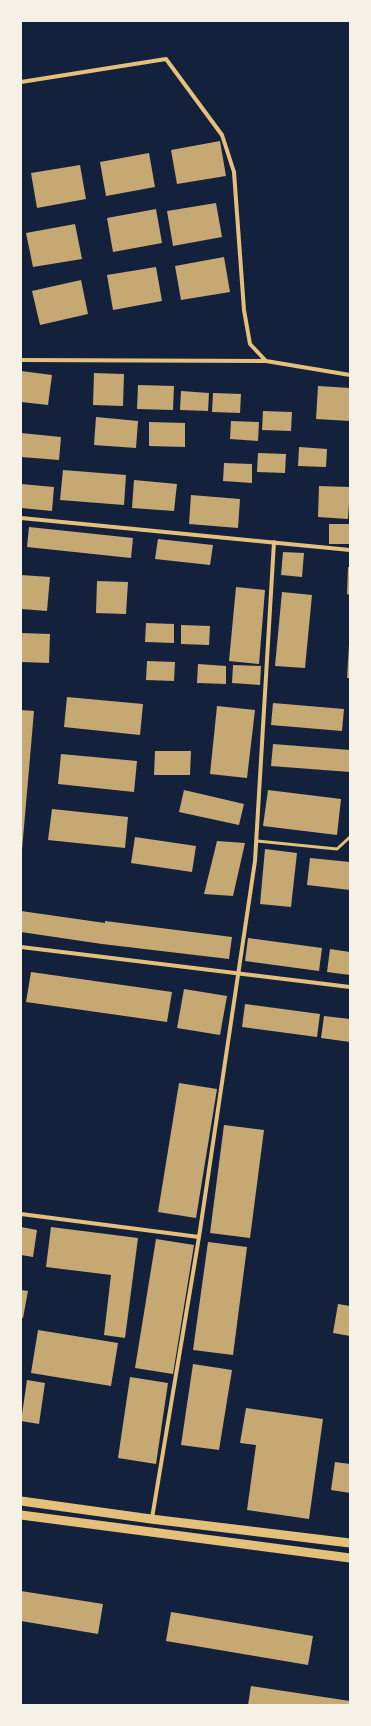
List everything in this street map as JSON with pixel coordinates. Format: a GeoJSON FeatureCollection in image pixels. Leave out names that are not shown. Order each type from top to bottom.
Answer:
{"type":"FeatureCollection","features":[{"type":"Feature","properties":{"kind":"main road"},"geometry":{"type":"LineString","coordinates":[[21,1501],[151,1519],[350,1543]]}},
{"type":"Feature","properties":{"kind":"main road"},"geometry":{"type":"LineString","coordinates":[[21,1515],[350,1558]]}},
{"type":"Feature","properties":{"kind":"street"},"geometry":{"type":"LineString","coordinates":[[21,82],[166,59],[222,135],[234,172],[244,310],[250,344],[266,361]]}},
{"type":"Feature","properties":{"kind":"street"},"geometry":{"type":"LineString","coordinates":[[21,360],[266,361],[350,375]]}},
{"type":"Feature","properties":{"kind":"street"},"geometry":{"type":"LineString","coordinates":[[21,518],[350,550]]}},
{"type":"Feature","properties":{"kind":"street"},"geometry":{"type":"LineString","coordinates":[[151,1519],[198,1237],[255,861],[274,542]]}},
{"type":"Feature","properties":{"kind":"street"},"geometry":{"type":"LineString","coordinates":[[21,947],[350,987]]}},
{"type":"Feature","properties":{"kind":"street"},"geometry":{"type":"LineString","coordinates":[[21,1214],[198,1237]]}},
{"type":"Feature","properties":{"kind":"lane"},"geometry":{"type":"LineString","coordinates":[[257,841],[337,850],[350,837]]}},
{"type":"Feature","properties":{"kind":"building"},"geometry":{"type":"Polygon","coordinates":[[[220,141],[226,176],[177,184],[171,150],[220,141]]]}},
{"type":"Feature","properties":{"kind":"building"},"geometry":{"type":"Polygon","coordinates":[[[149,153],[155,187],[106,196],[100,162],[149,153]]]}},
{"type":"Feature","properties":{"kind":"building"},"geometry":{"type":"Polygon","coordinates":[[[80,165],[86,199],[37,208],[31,173],[80,165]]]}},
{"type":"Feature","properties":{"kind":"building"},"geometry":{"type":"Polygon","coordinates":[[[216,203],[222,237],[173,246],[167,211],[216,203]]]}},
{"type":"Feature","properties":{"kind":"building"},"geometry":{"type":"Polygon","coordinates":[[[156,209],[162,243],[113,252],[107,218],[156,209]]]}},
{"type":"Feature","properties":{"kind":"building"},"geometry":{"type":"Polygon","coordinates":[[[75,224],[82,259],[33,267],[26,233],[75,224]]]}},
{"type":"Feature","properties":{"kind":"building"},"geometry":{"type":"Polygon","coordinates":[[[224,257],[230,292],[181,300],[175,266],[224,257]]]}},
{"type":"Feature","properties":{"kind":"building"},"geometry":{"type":"Polygon","coordinates":[[[156,267],[162,301],[113,310],[107,275],[156,267]]]}},
{"type":"Feature","properties":{"kind":"building"},"geometry":{"type":"Polygon","coordinates":[[[81,280],[88,314],[40,325],[32,291],[81,280]]]}},
{"type":"Feature","properties":{"kind":"building"},"geometry":{"type":"Polygon","coordinates":[[[21,371],[52,375],[48,405],[21,402],[21,371]]]}},
{"type":"Feature","properties":{"kind":"building"},"geometry":{"type":"Polygon","coordinates":[[[94,373],[124,374],[123,406],[93,405],[94,373]]]}},
{"type":"Feature","properties":{"kind":"building"},"geometry":{"type":"Polygon","coordinates":[[[138,385],[174,386],[173,410],[137,409],[138,385]]]}},
{"type":"Feature","properties":{"kind":"building"},"geometry":{"type":"Polygon","coordinates":[[[318,386],[350,388],[350,421],[316,419],[318,386]]]}},
{"type":"Feature","properties":{"kind":"building"},"geometry":{"type":"Polygon","coordinates":[[[181,391],[209,393],[208,411],[180,410],[181,391]]]}},
{"type":"Feature","properties":{"kind":"building"},"geometry":{"type":"Polygon","coordinates":[[[213,393],[241,394],[240,413],[212,412],[213,393]]]}},
{"type":"Feature","properties":{"kind":"building"},"geometry":{"type":"Polygon","coordinates":[[[263,411],[292,412],[291,431],[262,430],[263,411]]]}},
{"type":"Feature","properties":{"kind":"building"},"geometry":{"type":"Polygon","coordinates":[[[96,417],[138,421],[136,448],[94,445],[96,417]]]}},
{"type":"Feature","properties":{"kind":"building"},"geometry":{"type":"Polygon","coordinates":[[[231,421],[259,422],[258,441],[230,439],[231,421]]]}},
{"type":"Feature","properties":{"kind":"building"},"geometry":{"type":"Polygon","coordinates":[[[149,422],[185,423],[185,447],[149,446],[149,422]]]}},
{"type":"Feature","properties":{"kind":"building"},"geometry":{"type":"Polygon","coordinates":[[[21,433],[61,437],[59,460],[21,457],[21,433]]]}},
{"type":"Feature","properties":{"kind":"building"},"geometry":{"type":"Polygon","coordinates":[[[299,447],[327,449],[326,467],[298,466],[299,447]]]}},
{"type":"Feature","properties":{"kind":"building"},"geometry":{"type":"Polygon","coordinates":[[[258,453],[286,454],[285,473],[257,472],[258,453]]]}},
{"type":"Feature","properties":{"kind":"building"},"geometry":{"type":"Polygon","coordinates":[[[224,463],[252,464],[252,483],[223,481],[224,463]]]}},
{"type":"Feature","properties":{"kind":"building"},"geometry":{"type":"Polygon","coordinates":[[[63,470],[126,475],[124,505],[60,500],[63,470]]]}},
{"type":"Feature","properties":{"kind":"building"},"geometry":{"type":"Polygon","coordinates":[[[134,480],[177,484],[174,511],[132,508],[134,480]]]}},
{"type":"Feature","properties":{"kind":"building"},"geometry":{"type":"Polygon","coordinates":[[[21,484],[54,487],[52,511],[21,508],[21,484]]]}},
{"type":"Feature","properties":{"kind":"building"},"geometry":{"type":"Polygon","coordinates":[[[319,486],[350,487],[348,519],[318,517],[319,486]]]}},
{"type":"Feature","properties":{"kind":"building"},"geometry":{"type":"Polygon","coordinates":[[[191,495],[240,499],[238,528],[189,524],[191,495]]]}},
{"type":"Feature","properties":{"kind":"building"},"geometry":{"type":"Polygon","coordinates":[[[329,524],[350,524],[350,544],[329,544],[329,524]]]}},
{"type":"Feature","properties":{"kind":"building"},"geometry":{"type":"Polygon","coordinates":[[[29,527],[133,538],[131,558],[27,547],[29,527]]]}},
{"type":"Feature","properties":{"kind":"building"},"geometry":{"type":"Polygon","coordinates":[[[158,539],[213,545],[210,565],[155,559],[158,539]]]}},
{"type":"Feature","properties":{"kind":"building"},"geometry":{"type":"Polygon","coordinates":[[[283,552],[304,553],[302,577],[281,575],[283,552]]]}},
{"type":"Feature","properties":{"kind":"building"},"geometry":{"type":"Polygon","coordinates":[[[348,567],[350,567],[350,595],[347,594],[348,567]]]}},
{"type":"Feature","properties":{"kind":"building"},"geometry":{"type":"Polygon","coordinates":[[[21,575],[50,577],[47,611],[21,609],[21,575]]]}},
{"type":"Feature","properties":{"kind":"building"},"geometry":{"type":"Polygon","coordinates":[[[97,581],[128,582],[126,614],[96,613],[97,581]]]}},
{"type":"Feature","properties":{"kind":"building"},"geometry":{"type":"Polygon","coordinates":[[[236,587],[265,590],[259,664],[229,661],[236,587]]]}},
{"type":"Feature","properties":{"kind":"building"},"geometry":{"type":"Polygon","coordinates":[[[282,592],[312,595],[305,668],[275,666],[282,592]]]}},
{"type":"Feature","properties":{"kind":"building"},"geometry":{"type":"Polygon","coordinates":[[[146,623],[174,624],[174,643],[145,642],[146,623]]]}},
{"type":"Feature","properties":{"kind":"building"},"geometry":{"type":"Polygon","coordinates":[[[181,625],[210,626],[209,645],[181,644],[181,625]]]}},
{"type":"Feature","properties":{"kind":"building"},"geometry":{"type":"Polygon","coordinates":[[[21,633],[50,634],[49,663],[21,662],[21,633]]]}},
{"type":"Feature","properties":{"kind":"building"},"geometry":{"type":"Polygon","coordinates":[[[349,645],[350,678],[347,678],[349,645]]]}},
{"type":"Feature","properties":{"kind":"building"},"geometry":{"type":"Polygon","coordinates":[[[147,661],[175,662],[174,681],[146,680],[147,661]]]}},
{"type":"Feature","properties":{"kind":"building"},"geometry":{"type":"Polygon","coordinates":[[[198,664],[226,666],[226,684],[197,683],[198,664]]]}},
{"type":"Feature","properties":{"kind":"building"},"geometry":{"type":"Polygon","coordinates":[[[233,665],[261,666],[260,685],[232,683],[233,665]]]}},
{"type":"Feature","properties":{"kind":"building"},"geometry":{"type":"Polygon","coordinates":[[[67,697],[143,704],[140,735],[64,727],[67,697]]]}},
{"type":"Feature","properties":{"kind":"building"},"geometry":{"type":"Polygon","coordinates":[[[273,703],[344,709],[342,731],[271,725],[273,703]]]}},
{"type":"Feature","properties":{"kind":"building"},"geometry":{"type":"Polygon","coordinates":[[[217,706],[255,710],[247,778],[210,774],[217,706]]]}},
{"type":"Feature","properties":{"kind":"building"},"geometry":{"type":"Polygon","coordinates":[[[21,710],[34,711],[22,850],[21,850],[21,710]]]}},
{"type":"Feature","properties":{"kind":"building"},"geometry":{"type":"Polygon","coordinates":[[[273,744],[350,750],[350,772],[271,766],[273,744]]]}},
{"type":"Feature","properties":{"kind":"building"},"geometry":{"type":"Polygon","coordinates":[[[155,751],[191,751],[190,775],[154,775],[155,751]]]}},
{"type":"Feature","properties":{"kind":"building"},"geometry":{"type":"Polygon","coordinates":[[[61,754],[137,761],[134,792],[58,784],[61,754]]]}},
{"type":"Feature","properties":{"kind":"building"},"geometry":{"type":"Polygon","coordinates":[[[184,790],[244,804],[239,825],[179,812],[184,790]]]}},
{"type":"Feature","properties":{"kind":"building"},"geometry":{"type":"Polygon","coordinates":[[[268,790],[341,799],[337,835],[263,826],[268,790]]]}},
{"type":"Feature","properties":{"kind":"building"},"geometry":{"type":"Polygon","coordinates":[[[52,809],[128,817],[125,848],[48,840],[52,809]]]}},
{"type":"Feature","properties":{"kind":"building"},"geometry":{"type":"Polygon","coordinates":[[[135,837],[196,846],[192,872],[131,863],[135,837]]]}},
{"type":"Feature","properties":{"kind":"building"},"geometry":{"type":"Polygon","coordinates":[[[217,841],[245,843],[233,896],[204,894],[217,841]]]}},
{"type":"Feature","properties":{"kind":"building"},"geometry":{"type":"Polygon","coordinates":[[[265,849],[297,853],[291,907],[260,904],[265,849]]]}},
{"type":"Feature","properties":{"kind":"building"},"geometry":{"type":"Polygon","coordinates":[[[310,858],[350,862],[350,890],[307,885],[310,858]]]}},
{"type":"Feature","properties":{"kind":"building"},"geometry":{"type":"Polygon","coordinates":[[[21,911],[105,923],[105,921],[232,937],[229,959],[102,944],[21,932],[21,911]]]}},
{"type":"Feature","properties":{"kind":"building"},"geometry":{"type":"Polygon","coordinates":[[[248,938],[322,948],[319,971],[245,961],[248,938]]]}},
{"type":"Feature","properties":{"kind":"building"},"geometry":{"type":"Polygon","coordinates":[[[330,949],[350,952],[350,975],[327,972],[330,949]]]}},
{"type":"Feature","properties":{"kind":"building"},"geometry":{"type":"Polygon","coordinates":[[[31,972],[172,992],[167,1022],[26,1002],[31,972]]]}},
{"type":"Feature","properties":{"kind":"building"},"geometry":{"type":"Polygon","coordinates":[[[184,989],[227,996],[220,1035],[177,1028],[184,989]]]}},
{"type":"Feature","properties":{"kind":"building"},"geometry":{"type":"Polygon","coordinates":[[[245,1004],[320,1014],[317,1037],[242,1027],[245,1004]]]}},
{"type":"Feature","properties":{"kind":"building"},"geometry":{"type":"Polygon","coordinates":[[[324,1016],[350,1019],[350,1042],[321,1038],[324,1016]]]}},
{"type":"Feature","properties":{"kind":"building"},"geometry":{"type":"Polygon","coordinates":[[[179,1083],[217,1089],[196,1218],[158,1212],[179,1083]]]}},
{"type":"Feature","properties":{"kind":"building"},"geometry":{"type":"Polygon","coordinates":[[[224,1125],[264,1130],[250,1238],[210,1233],[224,1125]]]}},
{"type":"Feature","properties":{"kind":"building"},"geometry":{"type":"Polygon","coordinates":[[[21,1227],[37,1230],[33,1257],[21,1255],[21,1227]]]}},
{"type":"Feature","properties":{"kind":"building"},"geometry":{"type":"Polygon","coordinates":[[[51,1227],[138,1238],[125,1338],[104,1335],[111,1275],[46,1267],[51,1227]]]}},
{"type":"Feature","properties":{"kind":"building"},"geometry":{"type":"Polygon","coordinates":[[[156,1239],[194,1245],[173,1374],[135,1368],[156,1239]]]}},
{"type":"Feature","properties":{"kind":"building"},"geometry":{"type":"Polygon","coordinates":[[[208,1242],[247,1247],[233,1355],[193,1350],[208,1242]]]}},
{"type":"Feature","properties":{"kind":"building"},"geometry":{"type":"Polygon","coordinates":[[[21,1290],[28,1291],[23,1318],[21,1317],[21,1290]]]}},
{"type":"Feature","properties":{"kind":"building"},"geometry":{"type":"Polygon","coordinates":[[[338,1304],[350,1306],[350,1336],[333,1333],[338,1304]]]}},
{"type":"Feature","properties":{"kind":"building"},"geometry":{"type":"Polygon","coordinates":[[[38,1330],[118,1343],[111,1386],[31,1373],[38,1330]]]}},
{"type":"Feature","properties":{"kind":"building"},"geometry":{"type":"Polygon","coordinates":[[[193,1364],[232,1370],[219,1450],[181,1445],[193,1364]]]}},
{"type":"Feature","properties":{"kind":"building"},"geometry":{"type":"Polygon","coordinates":[[[130,1377],[168,1383],[156,1464],[118,1458],[130,1377]]]}},
{"type":"Feature","properties":{"kind":"building"},"geometry":{"type":"Polygon","coordinates":[[[27,1380],[45,1383],[39,1424],[21,1421],[27,1380]]]}},
{"type":"Feature","properties":{"kind":"building"},"geometry":{"type":"Polygon","coordinates":[[[246,1408],[323,1419],[309,1519],[247,1510],[256,1445],[240,1443],[246,1408]]]}},
{"type":"Feature","properties":{"kind":"building"},"geometry":{"type":"Polygon","coordinates":[[[335,1462],[350,1464],[350,1493],[331,1490],[335,1462]]]}},
{"type":"Feature","properties":{"kind":"building"},"geometry":{"type":"Polygon","coordinates":[[[21,1591],[103,1604],[98,1634],[21,1621],[21,1591]]]}},
{"type":"Feature","properties":{"kind":"building"},"geometry":{"type":"Polygon","coordinates":[[[171,1612],[313,1636],[308,1665],[166,1641],[171,1612]]]}},
{"type":"Feature","properties":{"kind":"building"},"geometry":{"type":"Polygon","coordinates":[[[251,1686],[350,1701],[350,1705],[248,1705],[251,1686]]]}}]}
